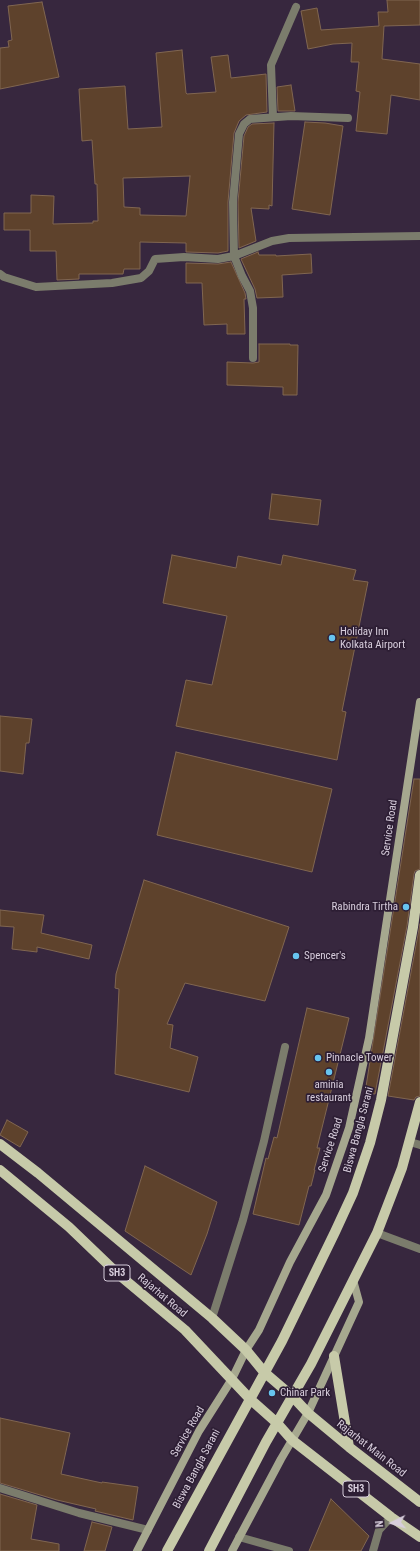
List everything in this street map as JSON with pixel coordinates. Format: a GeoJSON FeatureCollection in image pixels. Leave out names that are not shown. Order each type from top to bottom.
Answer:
{"type":"FeatureCollection","features":[{"type":"Feature","properties":{"kind":"main road","name":"Biswa Bangla Sarani"},"geometry":{"type":"LineString","coordinates":[[264,1372],[282,1341],[353,1193],[370,1142],[381,1100],[413,927],[420,875]]}},
{"type":"Feature","properties":{"kind":"main road"},"geometry":{"type":"LineString","coordinates":[[209,1551],[277,1423],[311,1364],[377,1233],[402,1168],[420,1102]]}},
{"type":"Feature","properties":{"kind":"main road","name":"Rajarhat Road"},"geometry":{"type":"LineString","coordinates":[[0,1144],[38,1173],[212,1318],[246,1350]]}},
{"type":"Feature","properties":{"kind":"main road","name":"Rajarhat Road"},"geometry":{"type":"LineString","coordinates":[[0,1170],[69,1227],[118,1274],[185,1330],[250,1398]]}},
{"type":"Feature","properties":{"kind":"main road","name":"SH3"},"geometry":{"type":"LineString","coordinates":[[246,1350],[264,1372],[292,1396],[308,1413]]}},
{"type":"Feature","properties":{"kind":"main road"},"geometry":{"type":"LineString","coordinates":[[334,1356],[348,1447]]}},
{"type":"Feature","properties":{"kind":"main road"},"geometry":{"type":"LineString","coordinates":[[250,1398],[264,1372]]}},
{"type":"Feature","properties":{"kind":"main road","name":"SH3"},"geometry":{"type":"LineString","coordinates":[[250,1398],[277,1423],[292,1440],[391,1517],[420,1537]]}},
{"type":"Feature","properties":{"kind":"main road","name":"Biswa Bangla Sarani"},"geometry":{"type":"LineString","coordinates":[[167,1551],[250,1398]]}},
{"type":"Feature","properties":{"kind":"main road","name":"Rajarhat Main Road"},"geometry":{"type":"LineString","coordinates":[[308,1413],[348,1447],[420,1502]]}},
{"type":"Feature","properties":{"kind":"street"},"geometry":{"type":"LineString","coordinates":[[274,117],[271,64],[296,7]]}},
{"type":"Feature","properties":{"kind":"street"},"geometry":{"type":"LineString","coordinates":[[253,358],[253,308],[250,291],[234,256],[233,202],[239,134],[244,124],[250,119],[292,116],[348,118]]}},
{"type":"Feature","properties":{"kind":"street"},"geometry":{"type":"LineString","coordinates":[[0,274],[4,277],[36,287],[112,283],[141,278],[149,271],[155,259],[218,259],[234,256],[272,241],[289,238],[420,236]]}},
{"type":"Feature","properties":{"kind":"street","name":"Service Road"},"geometry":{"type":"LineString","coordinates":[[137,1551],[199,1431],[232,1379],[246,1350],[259,1330],[290,1262],[326,1195],[349,1128],[370,1038],[420,702]]}},
{"type":"Feature","properties":{"kind":"street"},"geometry":{"type":"LineString","coordinates":[[212,1318],[243,1220],[264,1141],[285,1047]]}},
{"type":"Feature","properties":{"kind":"street"},"geometry":{"type":"LineString","coordinates":[[410,1142],[420,1145]]}},
{"type":"Feature","properties":{"kind":"street"},"geometry":{"type":"LineString","coordinates":[[377,1233],[420,1250]]}},
{"type":"Feature","properties":{"kind":"street"},"geometry":{"type":"LineString","coordinates":[[232,1551],[308,1413],[359,1302],[353,1280]]}},
{"type":"Feature","properties":{"kind":"street"},"geometry":{"type":"LineString","coordinates":[[0,1488],[79,1513],[148,1530]]}},
{"type":"Feature","properties":{"kind":"street"},"geometry":{"type":"LineString","coordinates":[[374,1551],[379,1530],[391,1517]]}},
{"type":"Feature","properties":{"kind":"street"},"geometry":{"type":"LineString","coordinates":[[239,1536],[289,1551]]}},
{"type":"Feature","properties":{"kind":"building"},"geometry":{"type":"Polygon","coordinates":[[[387,0],[420,0],[420,25],[384,26],[382,59],[420,64],[420,100],[391,95],[387,134],[356,131],[360,92],[356,91],[359,62],[351,62],[352,43],[333,44],[308,49],[301,11],[317,8],[321,30],[379,26],[378,12],[388,12],[387,0]]]}},
{"type":"Feature","properties":{"kind":"building"},"geometry":{"type":"Polygon","coordinates":[[[42,2],[59,77],[0,89],[0,48],[9,47],[8,41],[12,40],[8,6],[42,2]]]}},
{"type":"Feature","properties":{"kind":"building"},"geometry":{"type":"Polygon","coordinates":[[[182,50],[187,94],[216,92],[211,57],[228,55],[231,78],[266,74],[267,112],[246,115],[239,121],[234,133],[228,202],[228,251],[218,253],[186,252],[186,243],[140,242],[140,269],[124,269],[123,274],[79,274],[79,279],[57,280],[56,251],[30,251],[30,230],[4,230],[4,213],[31,213],[31,195],[54,196],[53,224],[93,223],[93,221],[98,221],[97,184],[95,184],[92,140],[82,141],[79,89],[125,86],[128,129],[162,127],[156,53],[182,50]],[[190,176],[123,178],[124,207],[140,208],[140,215],[186,216],[190,176]]]}},
{"type":"Feature","properties":{"kind":"building"},"geometry":{"type":"Polygon","coordinates":[[[291,85],[295,111],[278,111],[277,87],[291,85]]]}},
{"type":"Feature","properties":{"kind":"building"},"geometry":{"type":"Polygon","coordinates":[[[305,122],[343,126],[330,215],[292,209],[305,122]]]}},
{"type":"Feature","properties":{"kind":"building"},"geometry":{"type":"Polygon","coordinates":[[[274,123],[272,206],[269,205],[269,209],[251,208],[256,241],[239,248],[238,202],[244,136],[248,127],[252,124],[274,123]]]}},
{"type":"Feature","properties":{"kind":"building"},"geometry":{"type":"Polygon","coordinates":[[[258,252],[259,255],[276,256],[311,254],[312,273],[282,275],[283,297],[257,298],[255,289],[241,259],[258,252]]]}},
{"type":"Feature","properties":{"kind":"building"},"geometry":{"type":"Polygon","coordinates":[[[231,262],[245,293],[245,334],[227,334],[227,324],[204,325],[202,283],[186,283],[186,263],[218,264],[231,262]]]}},
{"type":"Feature","properties":{"kind":"building"},"geometry":{"type":"Polygon","coordinates":[[[259,344],[298,345],[297,395],[283,395],[283,387],[227,385],[227,362],[259,362],[259,344]]]}},
{"type":"Feature","properties":{"kind":"building"},"geometry":{"type":"Polygon","coordinates":[[[272,494],[321,500],[318,525],[269,519],[272,494]]]}},
{"type":"Feature","properties":{"kind":"building"},"geometry":{"type":"Polygon","coordinates":[[[172,555],[236,568],[238,556],[281,565],[283,555],[356,570],[353,580],[368,582],[342,711],[346,712],[337,760],[176,726],[186,680],[212,685],[227,616],[163,603],[172,555]]]}},
{"type":"Feature","properties":{"kind":"building"},"geometry":{"type":"Polygon","coordinates":[[[0,716],[32,719],[29,743],[26,743],[23,774],[0,771],[0,716]]]}},
{"type":"Feature","properties":{"kind":"building"},"geometry":{"type":"Polygon","coordinates":[[[176,752],[332,789],[312,872],[157,835],[176,752]]]}},
{"type":"Feature","properties":{"kind":"building"},"geometry":{"type":"Polygon","coordinates":[[[414,779],[420,779],[420,869],[415,871],[414,874],[407,926],[375,1094],[365,1093],[414,779]]]}},
{"type":"Feature","properties":{"kind":"building"},"geometry":{"type":"Polygon","coordinates":[[[144,880],[289,927],[265,1001],[185,983],[167,1024],[173,1025],[170,1048],[198,1057],[189,1092],[115,1074],[119,989],[115,988],[116,974],[144,880]]]}},
{"type":"Feature","properties":{"kind":"building"},"geometry":{"type":"Polygon","coordinates":[[[0,910],[44,915],[41,933],[92,945],[89,959],[37,947],[37,952],[12,949],[14,927],[0,926],[0,910]]]}},
{"type":"Feature","properties":{"kind":"building"},"geometry":{"type":"Polygon","coordinates":[[[420,924],[420,1096],[416,1097],[414,1100],[388,1096],[420,924]]]}},
{"type":"Feature","properties":{"kind":"building"},"geometry":{"type":"Polygon","coordinates":[[[307,1008],[349,1018],[317,1148],[320,1148],[315,1170],[311,1186],[309,1186],[299,1225],[253,1214],[266,1158],[268,1159],[274,1137],[277,1138],[307,1008]]]}},
{"type":"Feature","properties":{"kind":"building"},"geometry":{"type":"Polygon","coordinates":[[[7,1120],[28,1132],[20,1147],[0,1135],[7,1120]]]}},
{"type":"Feature","properties":{"kind":"building"},"geometry":{"type":"Polygon","coordinates":[[[145,1166],[217,1202],[207,1234],[191,1275],[125,1231],[145,1166]]]}},
{"type":"Feature","properties":{"kind":"building"},"geometry":{"type":"Polygon","coordinates":[[[0,1418],[70,1433],[61,1474],[102,1483],[138,1487],[133,1520],[95,1511],[96,1509],[57,1500],[0,1483],[0,1418]]]}},
{"type":"Feature","properties":{"kind":"building"},"geometry":{"type":"Polygon","coordinates":[[[0,1494],[37,1505],[31,1539],[59,1544],[59,1551],[0,1551],[0,1494]]]}},
{"type":"Feature","properties":{"kind":"building"},"geometry":{"type":"Polygon","coordinates":[[[331,1499],[369,1536],[361,1551],[309,1551],[331,1499]]]}},
{"type":"Feature","properties":{"kind":"building"},"geometry":{"type":"Polygon","coordinates":[[[92,1522],[112,1527],[105,1551],[84,1551],[92,1522]]]}},
{"type":"Feature","properties":{"kind":"place","name":"Holiday Inn Kolkata Airport"},"geometry":{"type":"Point","coordinates":[332,638]}},
{"type":"Feature","properties":{"kind":"place","name":"Rabindra Tirtha"},"geometry":{"type":"Point","coordinates":[406,907]}},
{"type":"Feature","properties":{"kind":"place","name":"Spencer's"},"geometry":{"type":"Point","coordinates":[296,956]}},
{"type":"Feature","properties":{"kind":"place","name":"Pinnacle Tower"},"geometry":{"type":"Point","coordinates":[318,1058]}},
{"type":"Feature","properties":{"kind":"place","name":"aminia restaurant"},"geometry":{"type":"Point","coordinates":[329,1072]}},
{"type":"Feature","properties":{"kind":"place","name":"Chinar Park"},"geometry":{"type":"Point","coordinates":[272,1393]}}]}
